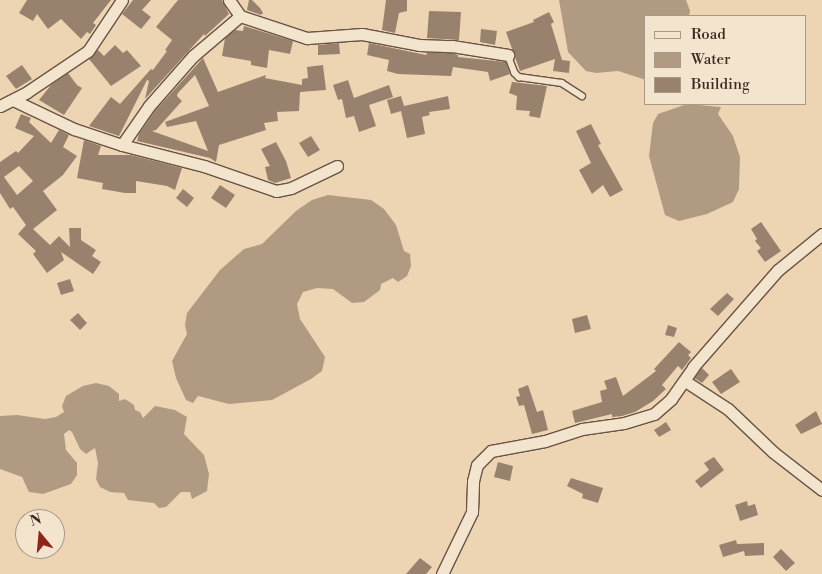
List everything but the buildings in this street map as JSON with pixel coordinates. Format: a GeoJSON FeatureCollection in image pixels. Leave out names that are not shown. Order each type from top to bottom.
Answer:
{"type":"FeatureCollection","features":[{"type":"Feature","properties":{"kind":"street"},"geometry":{"type":"LineString","coordinates":[[0,106],[13,100],[88,51],[122,0]]}},
{"type":"Feature","properties":{"kind":"street"},"geometry":{"type":"LineString","coordinates":[[229,0],[240,16],[307,38],[362,34],[419,45],[452,46],[508,55]]}},
{"type":"Feature","properties":{"kind":"street"},"geometry":{"type":"LineString","coordinates":[[122,145],[149,106],[193,56],[240,16]]}},
{"type":"Feature","properties":{"kind":"street"},"geometry":{"type":"LineString","coordinates":[[13,100],[74,130],[122,145],[204,166],[276,191],[291,188],[337,166]]}},
{"type":"Feature","properties":{"kind":"street"},"geometry":{"type":"LineString","coordinates":[[442,574],[472,512],[473,481],[477,465],[492,451],[545,441],[582,430],[624,423],[654,414],[671,399],[693,367],[778,270],[822,234]]}},
{"type":"Feature","properties":{"kind":"street"},"geometry":{"type":"LineString","coordinates":[[685,381],[728,410],[773,452],[822,490]]}},
{"type":"Feature","properties":{"kind":"lane"},"geometry":{"type":"LineString","coordinates":[[508,55],[515,73],[519,77],[562,83],[582,96]]}},
{"type":"Feature","properties":{"kind":"water"},"geometry":{"type":"Polygon","coordinates":[[[559,0],[686,0],[690,11],[689,15],[644,15],[644,79],[618,71],[596,73],[586,71],[568,52],[559,0]]]}},
{"type":"Feature","properties":{"kind":"water"},"geometry":{"type":"Polygon","coordinates":[[[684,105],[721,107],[718,114],[733,136],[740,157],[739,189],[733,202],[707,214],[679,221],[665,215],[649,156],[653,123],[658,114],[684,105]]]}},
{"type":"Feature","properties":{"kind":"water"},"geometry":{"type":"Polygon","coordinates":[[[328,195],[371,200],[384,209],[396,225],[404,251],[410,254],[411,266],[407,276],[398,282],[393,278],[381,284],[380,290],[364,302],[352,303],[333,289],[317,288],[303,292],[297,304],[300,319],[325,357],[322,371],[311,379],[272,400],[229,404],[198,396],[193,403],[186,400],[176,378],[172,361],[187,334],[185,325],[187,313],[220,270],[244,249],[262,244],[296,211],[312,200],[328,195]]]}},
{"type":"Feature","properties":{"kind":"water"},"geometry":{"type":"Polygon","coordinates":[[[96,383],[109,386],[119,394],[119,401],[125,399],[134,405],[135,410],[140,412],[143,418],[155,406],[175,410],[187,417],[184,434],[204,455],[209,474],[207,491],[192,499],[190,492],[181,492],[166,507],[159,508],[154,503],[128,500],[124,493],[110,492],[100,487],[96,479],[98,463],[95,448],[86,454],[80,449],[72,432],[69,430],[64,434],[66,450],[77,463],[77,475],[71,484],[43,494],[29,492],[22,477],[0,469],[0,416],[17,415],[45,419],[56,417],[64,412],[62,406],[66,396],[83,386],[96,383]]]}}]}
